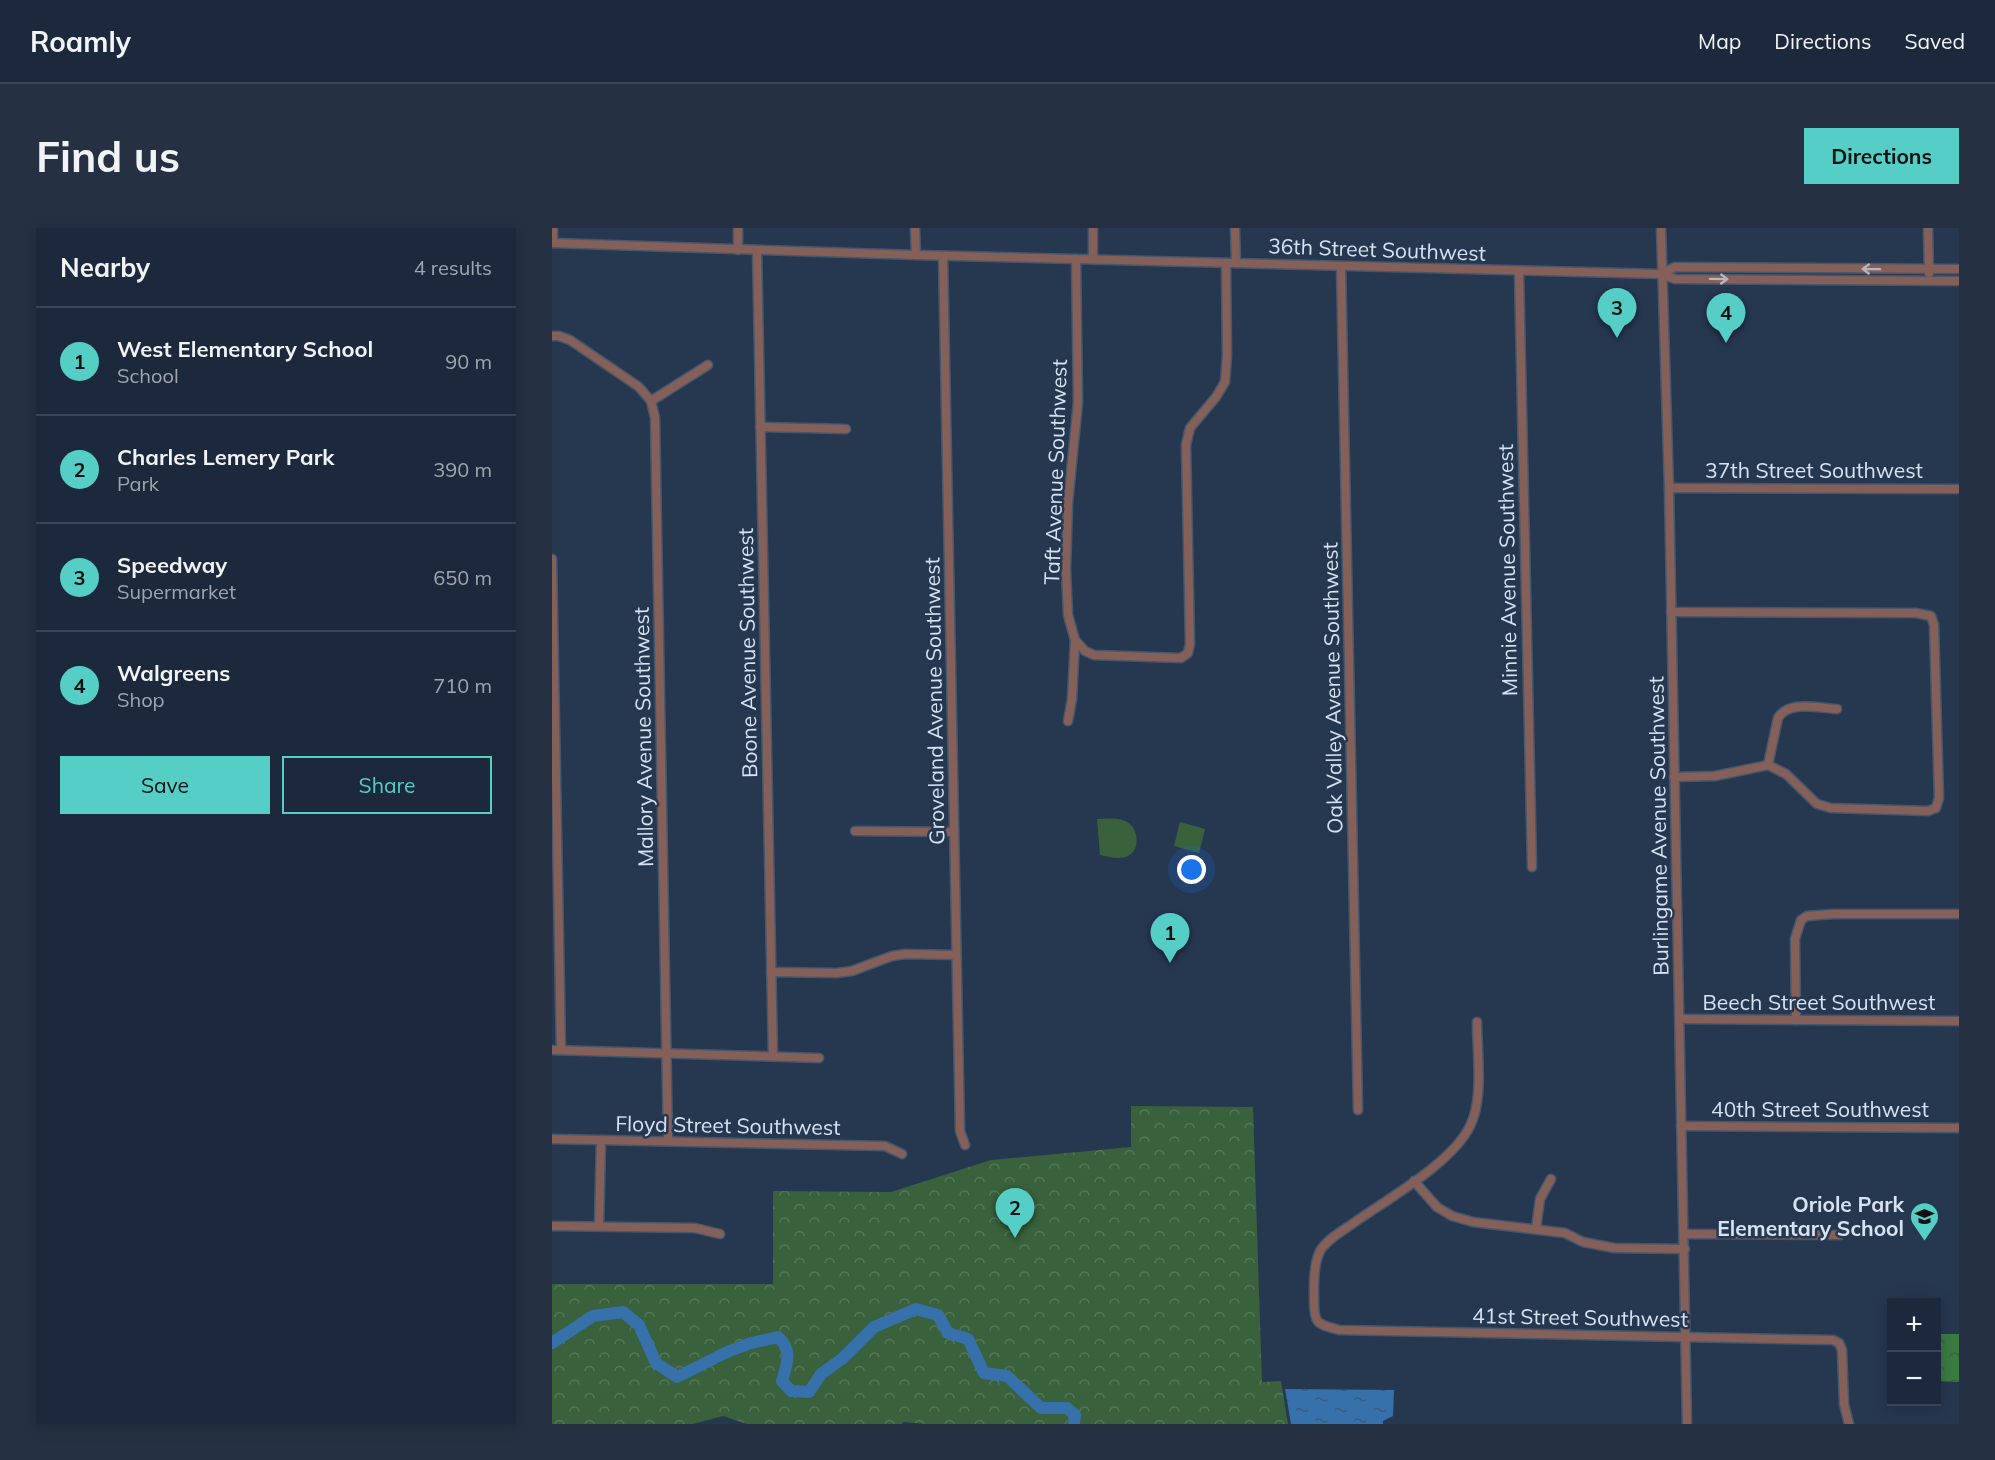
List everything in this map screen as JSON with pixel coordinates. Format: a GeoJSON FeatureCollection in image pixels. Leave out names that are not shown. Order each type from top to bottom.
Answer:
{"type":"FeatureCollection","features":[{"type":"Feature","properties":{"kind":"street"},"geometry":{"type":"LineString","coordinates":[[553,228],[553,243]]}},
{"type":"Feature","properties":{"kind":"street"},"geometry":{"type":"LineString","coordinates":[[738,228],[738,250]]}},
{"type":"Feature","properties":{"kind":"street"},"geometry":{"type":"LineString","coordinates":[[915,228],[916,255]]}},
{"type":"Feature","properties":{"kind":"street"},"geometry":{"type":"LineString","coordinates":[[1093,228],[1093,260]]}},
{"type":"Feature","properties":{"kind":"street"},"geometry":{"type":"LineString","coordinates":[[1235,228],[1236,263]]}},
{"type":"Feature","properties":{"kind":"street","name":"Burlingame Avenue Southwest"},"geometry":{"type":"LineString","coordinates":[[1660,228],[1669,488],[1687,1424]]}},
{"type":"Feature","properties":{"kind":"street"},"geometry":{"type":"LineString","coordinates":[[1928,228],[1930,281]]}},
{"type":"Feature","properties":{"kind":"street","name":"36th Street Southwest"},"geometry":{"type":"LineString","coordinates":[[553,243],[943,256],[1661,274],[1675,279],[1959,281]]}},
{"type":"Feature","properties":{"kind":"street","name":"Boone Avenue Southwest"},"geometry":{"type":"LineString","coordinates":[[757,250],[773,1056]]}},
{"type":"Feature","properties":{"kind":"street","name":"Groveland Avenue Southwest"},"geometry":{"type":"LineString","coordinates":[[943,256],[960,1131],[965,1146]]}},
{"type":"Feature","properties":{"kind":"street","name":"Taft Avenue Southwest"},"geometry":{"type":"LineString","coordinates":[[1068,721],[1072,699],[1075,640],[1068,615],[1066,561],[1068,503],[1078,402],[1076,259]]}},
{"type":"Feature","properties":{"kind":"street"},"geometry":{"type":"LineString","coordinates":[[1075,640],[1085,651],[1094,655],[1181,658],[1188,653],[1190,644],[1186,445],[1190,428],[1216,397],[1225,382],[1226,263]]}},
{"type":"Feature","properties":{"kind":"street","name":"Oak Valley Avenue Southwest"},"geometry":{"type":"LineString","coordinates":[[1341,266],[1358,1110]]}},
{"type":"Feature","properties":{"kind":"street","name":"36th Street Southwest"},"geometry":{"type":"LineString","coordinates":[[1661,274],[1675,267],[1959,270]]}},
{"type":"Feature","properties":{"kind":"street"},"geometry":{"type":"LineString","coordinates":[[1758,280],[1764,275],[1792,269]]}},
{"type":"Feature","properties":{"kind":"street","name":"Minnie Avenue Southwest"},"geometry":{"type":"LineString","coordinates":[[1519,272],[1532,867]]}},
{"type":"Feature","properties":{"kind":"street"},"geometry":{"type":"LineString","coordinates":[[552,336],[570,340],[639,387],[651,401],[708,365]]}},
{"type":"Feature","properties":{"kind":"street","name":"Mallory Avenue Southwest"},"geometry":{"type":"LineString","coordinates":[[651,401],[655,418],[668,1141]]}},
{"type":"Feature","properties":{"kind":"street"},"geometry":{"type":"LineString","coordinates":[[760,427],[846,429]]}},
{"type":"Feature","properties":{"kind":"street","name":"37th Street Southwest"},"geometry":{"type":"LineString","coordinates":[[1669,488],[1959,489]]}},
{"type":"Feature","properties":{"kind":"street"},"geometry":{"type":"LineString","coordinates":[[552,559],[556,1050],[819,1058]]}},
{"type":"Feature","properties":{"kind":"street"},"geometry":{"type":"LineString","coordinates":[[1671,612],[1916,613],[1931,616],[1934,625],[1939,798],[1936,808],[1928,811],[1831,808],[1817,804],[1786,774],[1768,765],[1715,776],[1674,777]]}},
{"type":"Feature","properties":{"kind":"street"},"geometry":{"type":"LineString","coordinates":[[1768,765],[1780,713],[1794,707],[1837,709]]}},
{"type":"Feature","properties":{"kind":"street"},"geometry":{"type":"LineString","coordinates":[[855,831],[954,832]]}},
{"type":"Feature","properties":{"kind":"street"},"geometry":{"type":"LineString","coordinates":[[1796,1020],[1796,939],[1800,920],[1807,916],[1834,914],[1959,915]]}},
{"type":"Feature","properties":{"kind":"street"},"geometry":{"type":"LineString","coordinates":[[771,972],[837,973],[852,971],[892,956],[905,954],[956,955]]}},
{"type":"Feature","properties":{"kind":"street","name":"Beech Street Southwest"},"geometry":{"type":"LineString","coordinates":[[1680,1019],[1959,1021]]}},
{"type":"Feature","properties":{"kind":"street"},"geometry":{"type":"LineString","coordinates":[[1477,1022],[1478,1096],[1470,1126],[1449,1153],[1414,1181],[1437,1207],[1452,1216],[1473,1222],[1565,1233],[1583,1242],[1614,1248],[1685,1249]]}},
{"type":"Feature","properties":{"kind":"street","name":"40th Street Southwest"},"geometry":{"type":"LineString","coordinates":[[1681,1126],[1959,1128]]}},
{"type":"Feature","properties":{"kind":"street","name":"Floyd Street Southwest"},"geometry":{"type":"LineString","coordinates":[[552,1139],[885,1146],[902,1154]]}},
{"type":"Feature","properties":{"kind":"street"},"geometry":{"type":"LineString","coordinates":[[599,1226],[601,1140]]}},
{"type":"Feature","properties":{"kind":"street"},"geometry":{"type":"LineString","coordinates":[[1536,1229],[1540,1199],[1551,1179]]}},
{"type":"Feature","properties":{"kind":"street","name":"41st Street Southwest"},"geometry":{"type":"LineString","coordinates":[[1414,1181],[1334,1237],[1320,1251],[1314,1278],[1314,1317],[1320,1324],[1339,1330],[1833,1340],[1839,1343],[1842,1350],[1844,1404],[1850,1424]]}},
{"type":"Feature","properties":{"kind":"street"},"geometry":{"type":"LineString","coordinates":[[552,1226],[695,1228],[720,1234]]}},
{"type":"Feature","properties":{"kind":"street"},"geometry":{"type":"LineString","coordinates":[[1684,1234],[1840,1235]]}},
{"type":"Feature","properties":{"kind":"green space"},"geometry":{"type":"Polygon","coordinates":[[[1097,819],[1119,819],[1129,824],[1137,838],[1132,853],[1122,858],[1100,855],[1097,819]]]}},
{"type":"Feature","properties":{"kind":"green space"},"geometry":{"type":"Polygon","coordinates":[[[1180,822],[1205,829],[1199,853],[1174,846],[1180,822]]]}},
{"type":"Feature","properties":{"kind":"green space"},"geometry":{"type":"Polygon","coordinates":[[[1131,1106],[1253,1107],[1262,1382],[1281,1381],[1288,1424],[925,1424],[903,1422],[902,1424],[747,1424],[723,1416],[693,1424],[552,1424],[552,1284],[773,1284],[773,1191],[891,1192],[991,1160],[1131,1147],[1131,1106]]]}},
{"type":"Feature","properties":{"kind":"green space"},"geometry":{"type":"Polygon","coordinates":[[[1941,1334],[1959,1334],[1959,1382],[1941,1381],[1941,1334]]]}},
{"type":"Feature","properties":{"kind":"water"},"geometry":{"type":"Polygon","coordinates":[[[1285,1389],[1394,1390],[1393,1416],[1383,1421],[1383,1424],[1291,1424],[1285,1389]]]}},
{"type":"Feature","properties":{"kind":"waterway"},"geometry":{"type":"LineString","coordinates":[[552,1343],[593,1316],[623,1312],[639,1325],[656,1363],[677,1377],[727,1352],[751,1343],[778,1337],[787,1352],[787,1363],[782,1381],[791,1391],[809,1392],[821,1374],[843,1358],[874,1327],[916,1309],[938,1315],[948,1333],[968,1339],[984,1373],[1007,1376],[1041,1408],[1067,1408],[1075,1415],[1074,1424]]}},
{"type":"Feature","properties":{"kind":"place","name":"Speedway"},"geometry":{"type":"Point","coordinates":[1617,338]}},
{"type":"Feature","properties":{"kind":"place","name":"Walgreens"},"geometry":{"type":"Point","coordinates":[1726,343]}},
{"type":"Feature","properties":{"kind":"place","name":"West Elementary School"},"geometry":{"type":"Point","coordinates":[1170,963]}},
{"type":"Feature","properties":{"kind":"place","name":"Charles Lemery Park"},"geometry":{"type":"Point","coordinates":[1015,1238]}},
{"type":"Feature","properties":{"kind":"place","name":"Oriole Park Elementary School"},"geometry":{"type":"Point","coordinates":[1925,1242]}}]}
